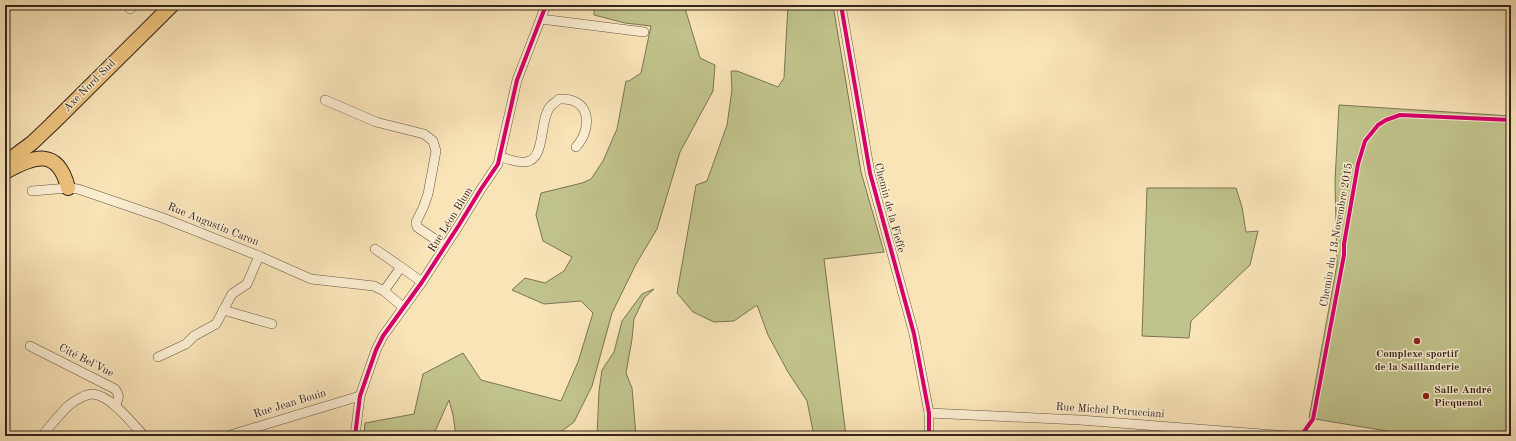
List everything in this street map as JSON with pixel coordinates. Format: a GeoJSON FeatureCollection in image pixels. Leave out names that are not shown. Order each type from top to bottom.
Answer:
{"type":"FeatureCollection","features":[{"type":"Feature","properties":{"kind":"highway","name":"Axe Nord-Sud"},"geometry":{"type":"LineString","coordinates":[[5,153],[50,112],[160,5]]}},
{"type":"Feature","properties":{"kind":"highway","name":"Axe Nord-Sud"},"geometry":{"type":"LineString","coordinates":[[5,163],[32,143],[172,5]]}},
{"type":"Feature","properties":{"kind":"highway"},"geometry":{"type":"LineString","coordinates":[[5,172],[30,160],[51,160],[57,164],[63,173],[68,188]]}},
{"type":"Feature","properties":{"kind":"street","name":"Rue Léon Blum"},"geometry":{"type":"LineString","coordinates":[[355,436],[360,396],[376,350],[383,336],[422,282],[480,189],[495,171],[501,157],[517,80],[546,5]]}},
{"type":"Feature","properties":{"kind":"street","name":"Chemin de la Fieffe"},"geometry":{"type":"LineString","coordinates":[[841,5],[870,173],[914,334],[929,412],[929,436]]}},
{"type":"Feature","properties":{"kind":"street"},"geometry":{"type":"LineString","coordinates":[[541,19],[644,32]]}},
{"type":"Feature","properties":{"kind":"street"},"geometry":{"type":"LineString","coordinates":[[501,157],[525,162],[534,158],[539,150],[545,116],[549,108],[560,99],[574,100],[580,103],[587,115],[582,141],[576,147]]}},
{"type":"Feature","properties":{"kind":"street"},"geometry":{"type":"LineString","coordinates":[[325,100],[376,122],[424,134],[433,141],[436,151],[428,194],[416,222],[418,227],[445,246]]}},
{"type":"Feature","properties":{"kind":"street","name":"Rue Augustin Caron"},"geometry":{"type":"LineString","coordinates":[[32,191],[68,188],[78,189],[163,218],[259,256],[311,279],[374,286],[384,291]]}},
{"type":"Feature","properties":{"kind":"street"},"geometry":{"type":"LineString","coordinates":[[375,249],[422,282]]}},
{"type":"Feature","properties":{"kind":"street"},"geometry":{"type":"LineString","coordinates":[[158,357],[186,344],[194,336],[216,324],[232,294],[247,284],[259,256]]}},
{"type":"Feature","properties":{"kind":"street"},"geometry":{"type":"LineString","coordinates":[[401,267],[384,291],[404,307]]}},
{"type":"Feature","properties":{"kind":"street"},"geometry":{"type":"LineString","coordinates":[[223,310],[272,324]]}},
{"type":"Feature","properties":{"kind":"street","name":"Cité Bel'Vue"},"geometry":{"type":"LineString","coordinates":[[30,346],[114,389],[119,398],[115,406]]}},
{"type":"Feature","properties":{"kind":"street"},"geometry":{"type":"LineString","coordinates":[[42,436],[68,406],[83,396],[92,394],[99,395],[115,406],[144,436]]}},
{"type":"Feature","properties":{"kind":"street","name":"Rue Jean Bouin"},"geometry":{"type":"LineString","coordinates":[[227,436],[360,396]]}},
{"type":"Feature","properties":{"kind":"street","name":"Rue Michel Petrucciani"},"geometry":{"type":"LineString","coordinates":[[929,412],[1080,420],[1288,436]]}},
{"type":"Feature","properties":{"kind":"green space"},"geometry":{"type":"Polygon","coordinates":[[[594,5],[684,5],[700,58],[715,65],[713,91],[680,152],[657,229],[636,264],[612,313],[592,386],[574,422],[555,436],[456,436],[449,400],[433,436],[364,436],[365,423],[414,414],[423,374],[463,353],[481,380],[561,401],[578,362],[593,313],[581,301],[544,304],[512,290],[525,278],[545,283],[564,271],[572,257],[543,241],[536,215],[541,193],[582,183],[591,179],[603,161],[617,129],[626,81],[629,81],[641,73],[651,26],[625,23],[594,15],[594,5]]]}},
{"type":"Feature","properties":{"kind":"green space"},"geometry":{"type":"Polygon","coordinates":[[[788,5],[833,5],[861,172],[884,252],[824,259],[846,436],[814,436],[807,401],[788,372],[768,335],[757,305],[734,321],[714,322],[693,312],[677,293],[696,185],[707,181],[727,125],[732,90],[731,71],[737,71],[778,87],[784,78],[788,5]]]}},
{"type":"Feature","properties":{"kind":"green space","name":"Complexe sportif de la Saillanderie"},"geometry":{"type":"Polygon","coordinates":[[[1339,105],[1511,116],[1511,436],[1423,436],[1309,418],[1337,264],[1335,181],[1339,105]]]}},
{"type":"Feature","properties":{"kind":"green space"},"geometry":{"type":"Polygon","coordinates":[[[1147,188],[1236,188],[1242,207],[1246,232],[1258,231],[1250,265],[1191,321],[1189,338],[1142,336],[1147,188]]]}},
{"type":"Feature","properties":{"kind":"green space"},"geometry":{"type":"Polygon","coordinates":[[[654,289],[644,298],[634,319],[626,373],[632,388],[636,436],[597,436],[599,391],[602,370],[614,352],[622,321],[642,294],[654,289]]]}},
{"type":"Feature","properties":{"kind":"cycle path"},"geometry":{"type":"LineString","coordinates":[[355,436],[360,396],[376,350],[383,336],[422,282],[498,164],[517,80],[546,5]]}},
{"type":"Feature","properties":{"kind":"cycle path"},"geometry":{"type":"LineString","coordinates":[[841,5],[870,173],[914,334],[929,413],[929,436]]}},
{"type":"Feature","properties":{"kind":"cycle path","name":"Chemin du 13 Novembre 2015"},"geometry":{"type":"LineString","coordinates":[[1303,436],[1303,433],[1313,419],[1344,255],[1344,244],[1358,164],[1365,141],[1378,125],[1386,120],[1400,115],[1511,120]]}},
{"type":"Feature","properties":{"kind":"place","name":"Complexe sportif de la Saillanderie"},"geometry":{"type":"Point","coordinates":[1417,341]}},
{"type":"Feature","properties":{"kind":"place","name":"Salle André Picquenot"},"geometry":{"type":"Point","coordinates":[1426,396]}}]}
